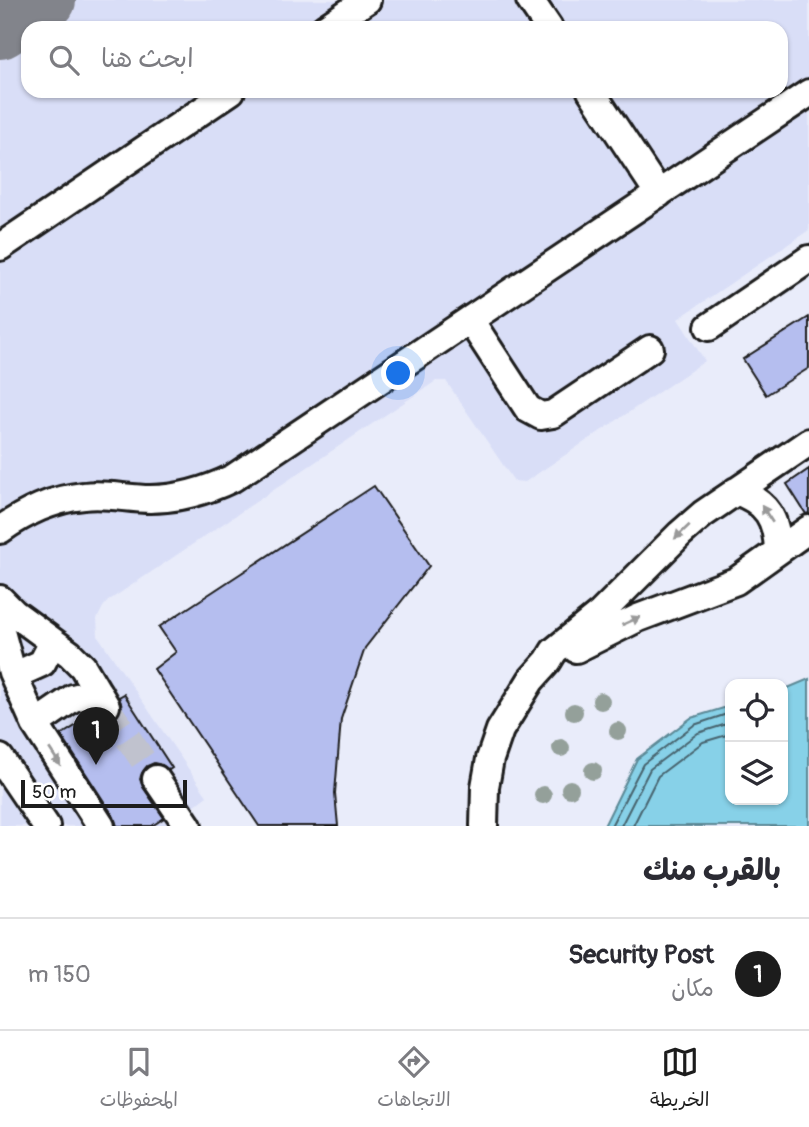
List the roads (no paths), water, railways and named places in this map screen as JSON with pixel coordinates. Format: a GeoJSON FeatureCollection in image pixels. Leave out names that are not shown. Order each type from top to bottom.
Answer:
{"type":"FeatureCollection","features":[{"type":"Feature","properties":{"kind":"lane"},"geometry":{"type":"LineString","coordinates":[[336,21],[367,0]]}},
{"type":"Feature","properties":{"kind":"lane"},"geometry":{"type":"LineString","coordinates":[[530,0],[544,21]]}},
{"type":"Feature","properties":{"kind":"lane"},"geometry":{"type":"LineString","coordinates":[[0,530],[43,505],[72,498],[106,495],[170,498],[213,488],[233,478],[809,93]]}},
{"type":"Feature","properties":{"kind":"lane"},"geometry":{"type":"LineString","coordinates":[[0,247],[221,98]]}},
{"type":"Feature","properties":{"kind":"lane"},"geometry":{"type":"LineString","coordinates":[[596,98],[659,194]]}},
{"type":"Feature","properties":{"kind":"lane"},"geometry":{"type":"LineString","coordinates":[[709,327],[809,260]]}},
{"type":"Feature","properties":{"kind":"lane"},"geometry":{"type":"LineString","coordinates":[[470,320],[528,409],[541,416],[552,414],[650,349]]}},
{"type":"Feature","properties":{"kind":"lane"},"geometry":{"type":"LineString","coordinates":[[484,826],[485,787],[490,759],[500,730],[531,680],[554,651],[601,613],[703,514],[809,442]]}},
{"type":"Feature","properties":{"kind":"lane"},"geometry":{"type":"LineString","coordinates":[[736,491],[752,496],[771,517],[778,537],[778,551]]}},
{"type":"Feature","properties":{"kind":"lane"},"geometry":{"type":"LineString","coordinates":[[548,661],[561,659],[587,642],[638,618],[729,584],[809,529]]}},
{"type":"Feature","properties":{"kind":"lane"},"geometry":{"type":"LineString","coordinates":[[0,599],[70,654],[83,667],[102,699],[73,698],[35,724]]}},
{"type":"Feature","properties":{"kind":"lane"},"geometry":{"type":"LineString","coordinates":[[0,628],[12,672],[35,724],[102,826]]}},
{"type":"Feature","properties":{"kind":"lane"},"geometry":{"type":"LineString","coordinates":[[12,672],[22,672],[42,663],[53,642]]}},
{"type":"Feature","properties":{"kind":"lane"},"geometry":{"type":"LineString","coordinates":[[0,758],[46,826]]}},
{"type":"Feature","properties":{"kind":"lane"},"geometry":{"type":"LineString","coordinates":[[156,779],[188,826]]}},
{"type":"Feature","properties":{"kind":"water"},"geometry":{"type":"Polygon","coordinates":[[[809,679],[809,826],[604,826],[637,759],[691,718],[725,708],[725,805],[788,805],[788,688],[809,679]]]}},
{"type":"Feature","properties":{"kind":"tunnel"},"geometry":{"type":"LineString","coordinates":[[106,706],[156,779]]}},
{"type":"Feature","properties":{"kind":"place","name":"Security Post"},"geometry":{"type":"Point","coordinates":[96,765]}}]}
